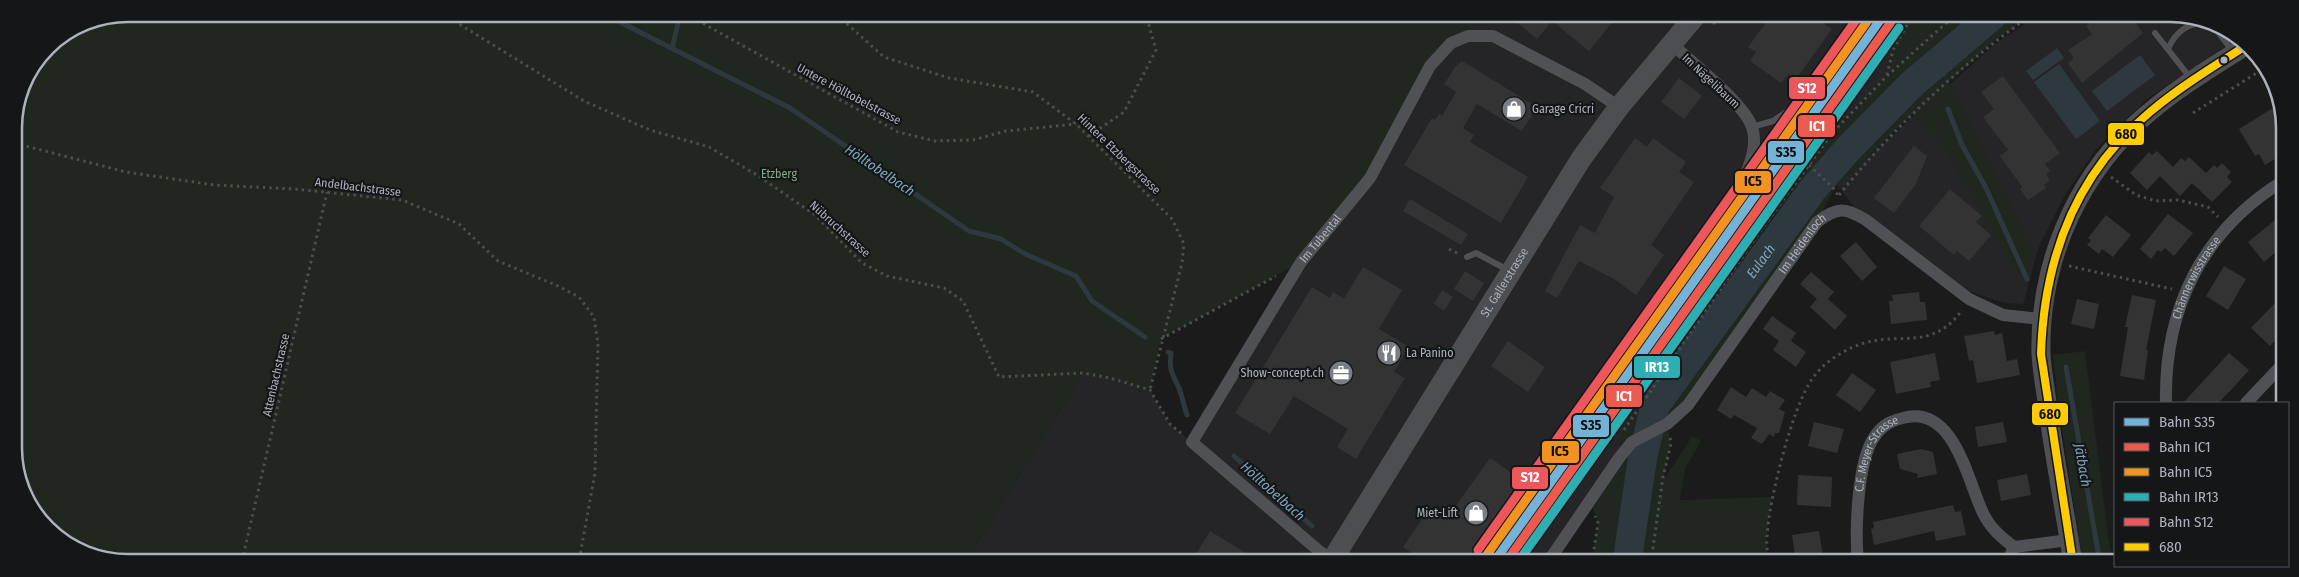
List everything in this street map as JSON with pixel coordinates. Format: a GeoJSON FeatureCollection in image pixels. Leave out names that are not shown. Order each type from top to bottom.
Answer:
{"type":"FeatureCollection","features":[{"type":"Feature","properties":{"kind":"main road","name":"St. Gallerstrasse"},"geometry":{"type":"LineString","coordinates":[[1335,554],[1571,175],[1618,107],[1690,22]]}},
{"type":"Feature","properties":{"kind":"main road"},"geometry":{"type":"LineString","coordinates":[[2071,554],[2041,356],[2041,319],[2050,266],[2058,242],[2073,210],[2099,168],[2136,124],[2192,80],[2240,49]]}},
{"type":"Feature","properties":{"kind":"street","name":"Im Tubental"},"geometry":{"type":"LineString","coordinates":[[1192,442],[1300,262],[1370,178],[1430,66],[1451,42],[1468,36],[1493,36],[1585,84],[1618,107]]}},
{"type":"Feature","properties":{"kind":"street","name":"Im Nägelibaum"},"geometry":{"type":"LineString","coordinates":[[1571,422],[1744,180],[1754,152],[1752,127],[1742,110],[1671,43]]}},
{"type":"Feature","properties":{"kind":"street","name":"Chännerwisstrasse"},"geometry":{"type":"LineString","coordinates":[[2166,402],[2168,354],[2174,322],[2185,292],[2201,262],[2228,226],[2249,205],[2276,186]]}},
{"type":"Feature","properties":{"kind":"street","name":"Im Heidenloch"},"geometry":{"type":"LineString","coordinates":[[1554,554],[1632,442],[1667,424],[1688,405],[1818,222],[1830,212],[1841,210],[1854,213],[1866,220],[1969,299],[2003,315],[2041,319]]}},
{"type":"Feature","properties":{"kind":"street"},"geometry":{"type":"LineString","coordinates":[[2247,402],[2276,371]]}},
{"type":"Feature","properties":{"kind":"street","name":"C.F. Meyer-Strasse"},"geometry":{"type":"LineString","coordinates":[[1858,554],[1857,517],[1868,445],[1879,430],[1893,420],[1911,416],[1928,419],[1945,430],[1955,445],[1984,515],[1997,534],[2014,547]]}},
{"type":"Feature","properties":{"kind":"street"},"geometry":{"type":"LineString","coordinates":[[1192,442],[1323,554]]}},
{"type":"Feature","properties":{"kind":"street"},"geometry":{"type":"LineString","coordinates":[[2011,554],[2014,547],[2069,540]]}},
{"type":"Feature","properties":{"kind":"lane"},"geometry":{"type":"LineString","coordinates":[[1752,127],[1773,121],[1788,113],[1795,106],[1855,22]]}},
{"type":"Feature","properties":{"kind":"lane"},"geometry":{"type":"LineString","coordinates":[[2168,49],[2176,35],[2191,25]]}},
{"type":"Feature","properties":{"kind":"lane"},"geometry":{"type":"LineString","coordinates":[[2155,33],[2192,80]]}},
{"type":"Feature","properties":{"kind":"lane"},"geometry":{"type":"LineString","coordinates":[[1467,257],[1476,252],[1512,272]]}},
{"type":"Feature","properties":{"kind":"path","name":"Nübruchstrasse"},"geometry":{"type":"LineString","coordinates":[[456,22],[584,101],[650,130],[709,147],[815,215],[862,263],[887,276],[944,288],[964,301],[999,377],[1083,373],[1110,378],[1150,390]]}},
{"type":"Feature","properties":{"kind":"path","name":"Untere Hölltobelstrasse"},"geometry":{"type":"LineString","coordinates":[[700,22],[898,132],[935,141],[973,140],[1006,131],[1076,124]]}},
{"type":"Feature","properties":{"kind":"path","name":"Hintere Etzbergstrasse"},"geometry":{"type":"LineString","coordinates":[[846,22],[884,57],[949,78],[1033,92],[1076,124],[1172,219],[1184,244],[1182,262],[1161,339],[1150,390]]}},
{"type":"Feature","properties":{"kind":"path"},"geometry":{"type":"LineString","coordinates":[[1088,136],[1124,112],[1156,50],[1148,22]]}},
{"type":"Feature","properties":{"kind":"path"},"geometry":{"type":"LineString","coordinates":[[1887,76],[1893,50],[1909,22]]}},
{"type":"Feature","properties":{"kind":"path"},"geometry":{"type":"LineString","coordinates":[[1619,458],[1623,432],[1638,407],[1835,130],[1887,76],[1947,22]]}},
{"type":"Feature","properties":{"kind":"path"},"geometry":{"type":"LineString","coordinates":[[1809,165],[1838,195],[1858,171],[1912,115],[1993,42],[2021,22]]}},
{"type":"Feature","properties":{"kind":"path"},"geometry":{"type":"LineString","coordinates":[[2193,113],[2259,71]]}},
{"type":"Feature","properties":{"kind":"path","name":"Andelbachstrasse"},"geometry":{"type":"LineString","coordinates":[[23,145],[126,172],[214,185],[327,192],[402,200],[459,224],[498,261],[558,286],[579,298],[588,306],[594,316],[598,344],[596,444],[591,504],[582,554]]}},
{"type":"Feature","properties":{"kind":"path"},"geometry":{"type":"LineString","coordinates":[[2108,175],[2143,197],[2156,201],[2178,200],[2208,207],[2228,226]]}},
{"type":"Feature","properties":{"kind":"path","name":"Attenbachstrasse"},"geometry":{"type":"LineString","coordinates":[[244,554],[327,192]]}},
{"type":"Feature","properties":{"kind":"path"},"geometry":{"type":"LineString","coordinates":[[1161,339],[1300,262]]}},
{"type":"Feature","properties":{"kind":"path"},"geometry":{"type":"LineString","coordinates":[[2065,265],[2185,292]]}},
{"type":"Feature","properties":{"kind":"path"},"geometry":{"type":"LineString","coordinates":[[1769,554],[1766,538],[1772,497],[1800,400],[1813,378],[1832,359],[1862,344],[1924,336],[1942,330],[1954,320]]}},
{"type":"Feature","properties":{"kind":"path"},"geometry":{"type":"LineString","coordinates":[[1150,390],[1170,424],[1192,442]]}},
{"type":"Feature","properties":{"kind":"path"},"geometry":{"type":"LineString","coordinates":[[1652,554],[1671,444],[1667,424]]}},
{"type":"Feature","properties":{"kind":"path"},"geometry":{"type":"LineString","coordinates":[[1590,501],[1598,523],[1593,554]]}},
{"type":"Feature","properties":{"kind":"shaded area"},"geometry":{"type":"Polygon","coordinates":[[[1469,22],[1909,22],[1893,50],[1887,76],[1835,130],[1809,165],[1623,432],[1619,458],[1553,554],[970,554],[1083,373],[1110,378],[1150,390],[1170,424],[1192,442],[1430,66],[1468,36],[1469,22]]]}},
{"type":"Feature","properties":{"kind":"shaded area"},"geometry":{"type":"Polygon","coordinates":[[[2028,22],[2184,23],[2217,33],[2232,42],[2147,99],[2096,149],[2065,195],[2039,246],[2023,304],[2005,303],[1967,291],[1852,204],[1837,185],[1995,44],[2028,22]]]}},
{"type":"Feature","properties":{"kind":"shaded area"},"geometry":{"type":"Polygon","coordinates":[[[2057,48],[2064,58],[2033,80],[2026,71],[2057,48]]]}},
{"type":"Feature","properties":{"kind":"shaded area"},"geometry":{"type":"Polygon","coordinates":[[[2140,55],[2155,75],[2107,111],[2092,91],[2140,55]]]}},
{"type":"Feature","properties":{"kind":"shaded area"},"geometry":{"type":"Polygon","coordinates":[[[2059,64],[2100,121],[2076,139],[2034,82],[2059,64]]]}},
{"type":"Feature","properties":{"kind":"green space","name":"Etzberg"},"geometry":{"type":"Polygon","coordinates":[[[129,22],[1469,22],[1468,36],[1451,43],[1370,178],[1301,262],[1161,339],[1150,390],[1110,378],[1083,373],[970,554],[122,554],[95,549],[82,544],[64,533],[44,513],[26,476],[22,448],[23,115],[26,101],[33,82],[44,64],[70,40],[95,28],[129,22]]]}},
{"type":"Feature","properties":{"kind":"green space"},"geometry":{"type":"Polygon","coordinates":[[[1909,22],[2021,22],[1993,42],[1949,82],[2032,249],[2027,279],[2013,268],[1938,137],[1912,115],[1834,189],[1817,222],[1667,424],[1671,444],[1664,477],[1666,477],[1692,436],[1701,441],[1685,469],[1680,500],[1772,497],[1766,538],[1768,554],[1593,554],[1598,523],[1590,501],[1619,458],[1623,432],[1815,156],[1835,130],[1887,76],[1893,50],[1909,22]]]}},
{"type":"Feature","properties":{"kind":"green space"},"geometry":{"type":"Polygon","coordinates":[[[2085,351],[2111,554],[2082,554],[2058,403],[2053,355],[2085,351]]]}},
{"type":"Feature","properties":{"kind":"building"},"geometry":{"type":"Polygon","coordinates":[[[1516,22],[1551,22],[1537,39],[1516,22]]]}},
{"type":"Feature","properties":{"kind":"building"},"geometry":{"type":"Polygon","coordinates":[[[1553,22],[1612,22],[1589,51],[1553,22]]]}},
{"type":"Feature","properties":{"kind":"building"},"geometry":{"type":"Polygon","coordinates":[[[1767,22],[1822,22],[1832,29],[1796,79],[1789,74],[1781,83],[1750,61],[1756,52],[1748,47],[1767,22]]]}},
{"type":"Feature","properties":{"kind":"building"},"geometry":{"type":"Polygon","coordinates":[[[2091,22],[2135,22],[2143,33],[2082,83],[2068,63],[2074,58],[2068,50],[2092,34],[2086,26],[2091,22]]]}},
{"type":"Feature","properties":{"kind":"building"},"geometry":{"type":"Polygon","coordinates":[[[1462,61],[1537,107],[1522,131],[1477,104],[1463,128],[1474,135],[1470,142],[1528,177],[1501,223],[1404,165],[1432,118],[1435,120],[1439,114],[1442,116],[1456,92],[1444,84],[1455,67],[1462,61]]]}},
{"type":"Feature","properties":{"kind":"building"},"geometry":{"type":"Polygon","coordinates":[[[2003,76],[2060,153],[2045,164],[2050,171],[2046,174],[2050,180],[2044,185],[2046,188],[2028,200],[2020,189],[2022,187],[2000,156],[2008,150],[1983,117],[1994,109],[1981,92],[2003,76]]]}},
{"type":"Feature","properties":{"kind":"building"},"geometry":{"type":"Polygon","coordinates":[[[1679,78],[1702,96],[1684,119],[1661,102],[1679,78]]]}},
{"type":"Feature","properties":{"kind":"building"},"geometry":{"type":"Polygon","coordinates":[[[2274,107],[2276,115],[2276,158],[2265,165],[2259,154],[2255,156],[2239,129],[2274,107]]]}},
{"type":"Feature","properties":{"kind":"building"},"geometry":{"type":"Polygon","coordinates":[[[1635,138],[1647,147],[1653,138],[1686,162],[1679,172],[1694,182],[1651,245],[1664,255],[1636,295],[1614,279],[1579,261],[1557,298],[1545,291],[1580,225],[1595,233],[1614,197],[1600,188],[1635,138]]]}},
{"type":"Feature","properties":{"kind":"building"},"geometry":{"type":"Polygon","coordinates":[[[1914,146],[1927,156],[1916,184],[1894,213],[1874,198],[1914,146]]]}},
{"type":"Feature","properties":{"kind":"building"},"geometry":{"type":"Polygon","coordinates":[[[2157,151],[2173,167],[2181,158],[2185,161],[2189,157],[2206,173],[2214,165],[2217,168],[2222,163],[2231,172],[2227,177],[2232,182],[2212,202],[2192,183],[2180,196],[2160,176],[2147,190],[2130,173],[2149,152],[2152,155],[2157,151]]]}},
{"type":"Feature","properties":{"kind":"building"},"geometry":{"type":"Polygon","coordinates":[[[1950,189],[1982,216],[1976,222],[1991,235],[1969,261],[1957,251],[1954,255],[1919,226],[1950,189]]]}},
{"type":"Feature","properties":{"kind":"building"},"geometry":{"type":"Polygon","coordinates":[[[1410,199],[1468,234],[1461,245],[1403,211],[1410,199]]]}},
{"type":"Feature","properties":{"kind":"building"},"geometry":{"type":"Polygon","coordinates":[[[2168,214],[2193,233],[2174,256],[2165,248],[2161,252],[2158,250],[2151,259],[2140,249],[2168,214]]]}},
{"type":"Feature","properties":{"kind":"building"},"geometry":{"type":"Polygon","coordinates":[[[2106,215],[2131,235],[2113,257],[2102,249],[2099,254],[2087,245],[2091,240],[2088,238],[2106,215]]]}},
{"type":"Feature","properties":{"kind":"building"},"geometry":{"type":"Polygon","coordinates":[[[2275,220],[2276,221],[2276,252],[2264,262],[2248,242],[2275,220]]]}},
{"type":"Feature","properties":{"kind":"building"},"geometry":{"type":"Polygon","coordinates":[[[1856,242],[1877,267],[1862,281],[1840,256],[1856,242]]]}},
{"type":"Feature","properties":{"kind":"building"},"geometry":{"type":"Polygon","coordinates":[[[2224,266],[2246,279],[2228,310],[2206,296],[2224,266]]]}},
{"type":"Feature","properties":{"kind":"building"},"geometry":{"type":"Polygon","coordinates":[[[1363,267],[1402,290],[1379,329],[1409,347],[1394,372],[1405,378],[1356,459],[1337,447],[1348,429],[1294,396],[1270,434],[1235,413],[1312,287],[1330,298],[1333,292],[1344,299],[1363,267]]]}},
{"type":"Feature","properties":{"kind":"building"},"geometry":{"type":"Polygon","coordinates":[[[1465,271],[1484,283],[1473,301],[1454,289],[1465,271]]]}},
{"type":"Feature","properties":{"kind":"building"},"geometry":{"type":"Polygon","coordinates":[[[1811,272],[1834,292],[1828,299],[1847,316],[1835,330],[1810,307],[1817,299],[1800,284],[1811,272]]]}},
{"type":"Feature","properties":{"kind":"building"},"geometry":{"type":"Polygon","coordinates":[[[1442,290],[1453,297],[1444,311],[1434,304],[1442,290]]]}},
{"type":"Feature","properties":{"kind":"building"},"geometry":{"type":"Polygon","coordinates":[[[1919,292],[1920,302],[1925,302],[1927,320],[1891,324],[1889,301],[1893,301],[1892,295],[1919,292]]]}},
{"type":"Feature","properties":{"kind":"building"},"geometry":{"type":"Polygon","coordinates":[[[2132,295],[2156,300],[2146,350],[2148,350],[2144,380],[2120,376],[2128,327],[2125,327],[2132,295]]]}},
{"type":"Feature","properties":{"kind":"building"},"geometry":{"type":"Polygon","coordinates":[[[2077,299],[2099,304],[2094,329],[2071,324],[2077,299]]]}},
{"type":"Feature","properties":{"kind":"building"},"geometry":{"type":"Polygon","coordinates":[[[2276,304],[2276,340],[2270,346],[2251,328],[2276,304]]]}},
{"type":"Feature","properties":{"kind":"building"},"geometry":{"type":"Polygon","coordinates":[[[1772,316],[1796,333],[1791,341],[1806,352],[1796,367],[1773,350],[1779,341],[1763,329],[1772,316]]]}},
{"type":"Feature","properties":{"kind":"building"},"geometry":{"type":"Polygon","coordinates":[[[1994,331],[1995,335],[2002,333],[2007,361],[2017,359],[2020,375],[1977,383],[1973,360],[1969,361],[1964,336],[1994,331]]]}},
{"type":"Feature","properties":{"kind":"building"},"geometry":{"type":"Polygon","coordinates":[[[1508,341],[1545,367],[1528,392],[1491,366],[1508,341]]]}},
{"type":"Feature","properties":{"kind":"building"},"geometry":{"type":"Polygon","coordinates":[[[1935,353],[1940,380],[1930,382],[1931,387],[1896,394],[1890,362],[1935,353]]]}},
{"type":"Feature","properties":{"kind":"building"},"geometry":{"type":"Polygon","coordinates":[[[2229,353],[2249,370],[2219,402],[2184,402],[2229,353]]]}},
{"type":"Feature","properties":{"kind":"building"},"geometry":{"type":"Polygon","coordinates":[[[1852,373],[1876,390],[1860,412],[1836,395],[1852,373]]]}},
{"type":"Feature","properties":{"kind":"building"},"geometry":{"type":"Polygon","coordinates":[[[1731,387],[1746,397],[1752,388],[1766,397],[1770,391],[1785,400],[1779,409],[1785,412],[1779,433],[1775,433],[1774,437],[1769,434],[1762,444],[1751,438],[1757,428],[1734,415],[1731,419],[1717,410],[1731,387]]]}},
{"type":"Feature","properties":{"kind":"building"},"geometry":{"type":"Polygon","coordinates":[[[1814,422],[1844,429],[1837,453],[1808,446],[1814,422]]]}},
{"type":"Feature","properties":{"kind":"building"},"geometry":{"type":"Polygon","coordinates":[[[2003,422],[2007,442],[1978,447],[1975,427],[2003,422]]]}},
{"type":"Feature","properties":{"kind":"building"},"geometry":{"type":"Polygon","coordinates":[[[1921,449],[1933,452],[1937,474],[1917,478],[1918,474],[1900,469],[1897,454],[1921,449]]]}},
{"type":"Feature","properties":{"kind":"building"},"geometry":{"type":"Polygon","coordinates":[[[1490,458],[1523,481],[1472,554],[1413,554],[1403,547],[1429,509],[1445,521],[1490,458]]]}},
{"type":"Feature","properties":{"kind":"building"},"geometry":{"type":"Polygon","coordinates":[[[2027,474],[2031,495],[2001,501],[1997,480],[2027,474]]]}},
{"type":"Feature","properties":{"kind":"building"},"geometry":{"type":"Polygon","coordinates":[[[1798,475],[1832,477],[1831,507],[1797,505],[1798,475]]]}},
{"type":"Feature","properties":{"kind":"building"},"geometry":{"type":"Polygon","coordinates":[[[1953,505],[1955,512],[1961,511],[1966,535],[1936,541],[1934,531],[1874,545],[1871,529],[1874,528],[1873,522],[1953,505]]]}},
{"type":"Feature","properties":{"kind":"building"},"geometry":{"type":"Polygon","coordinates":[[[1210,531],[1248,554],[1196,554],[1210,531]]]}},
{"type":"Feature","properties":{"kind":"building"},"geometry":{"type":"Polygon","coordinates":[[[1819,531],[1823,554],[1795,554],[1792,535],[1819,531]]]}},
{"type":"Feature","properties":{"kind":"waterway","name":"Hölltobelbach"},"geometry":{"type":"LineString","coordinates":[[620,22],[790,108],[969,231],[1001,239],[1025,254],[1076,276],[1092,301],[1145,337]]}},
{"type":"Feature","properties":{"kind":"waterway"},"geometry":{"type":"LineString","coordinates":[[672,48],[678,22]]}},
{"type":"Feature","properties":{"kind":"waterway","name":"Eulach"},"geometry":{"type":"LineString","coordinates":[[1628,554],[1643,455],[1655,406],[1813,189],[1849,148],[1911,85],[1985,22]]}},
{"type":"Feature","properties":{"kind":"waterway"},"geometry":{"type":"LineString","coordinates":[[1963,30],[1973,30]]}},
{"type":"Feature","properties":{"kind":"waterway","name":"Jätbach"},"geometry":{"type":"LineString","coordinates":[[1941,58],[1943,74]]}},
{"type":"Feature","properties":{"kind":"waterway","name":"Jätbach"},"geometry":{"type":"LineString","coordinates":[[1948,109],[1962,145],[1986,188],[2027,279]]}},
{"type":"Feature","properties":{"kind":"waterway","name":"Hölltobelbach"},"geometry":{"type":"LineString","coordinates":[[1168,352],[1171,353],[1170,364],[1172,372],[1187,415]]}},
{"type":"Feature","properties":{"kind":"waterway","name":"Jätbach"},"geometry":{"type":"LineString","coordinates":[[2066,367],[2098,554]]}},
{"type":"Feature","properties":{"kind":"waterway","name":"Hölltobelbach"},"geometry":{"type":"LineString","coordinates":[[1234,456],[1312,526]]}},
{"type":"Feature","properties":{"kind":"rail line","name":"S12"},"geometry":{"type":"LineString","coordinates":[[1478,550],[1855,22]]}},
{"type":"Feature","properties":{"kind":"rail line","name":"IC5"},"geometry":{"type":"LineString","coordinates":[[1487,554],[1867,22]]}},
{"type":"Feature","properties":{"kind":"rail line","name":"S35"},"geometry":{"type":"LineString","coordinates":[[1500,554],[1879,22]]}},
{"type":"Feature","properties":{"kind":"rail line","name":"IC1"},"geometry":{"type":"LineString","coordinates":[[1512,554],[1891,22]]}},
{"type":"Feature","properties":{"kind":"rail line","name":"IR13"},"geometry":{"type":"LineString","coordinates":[[1524,554],[1899,28]]}},
{"type":"Feature","properties":{"kind":"transit line","name":"680"},"geometry":{"type":"LineString","coordinates":[[2072,554],[2041,354],[2043,319],[2057,252],[2068,221],[2083,191],[2102,163],[2124,136],[2173,94],[2240,49]]}},
{"type":"Feature","properties":{"kind":"place","name":"Garage Cricri"},"geometry":{"type":"Point","coordinates":[1514,109]}},
{"type":"Feature","properties":{"kind":"place","name":"La Panino"},"geometry":{"type":"Point","coordinates":[1389,353]}},
{"type":"Feature","properties":{"kind":"place","name":"Show-concept.ch"},"geometry":{"type":"Point","coordinates":[1341,373]}},
{"type":"Feature","properties":{"kind":"place","name":"Miet-Lift"},"geometry":{"type":"Point","coordinates":[1476,513]}}]}
